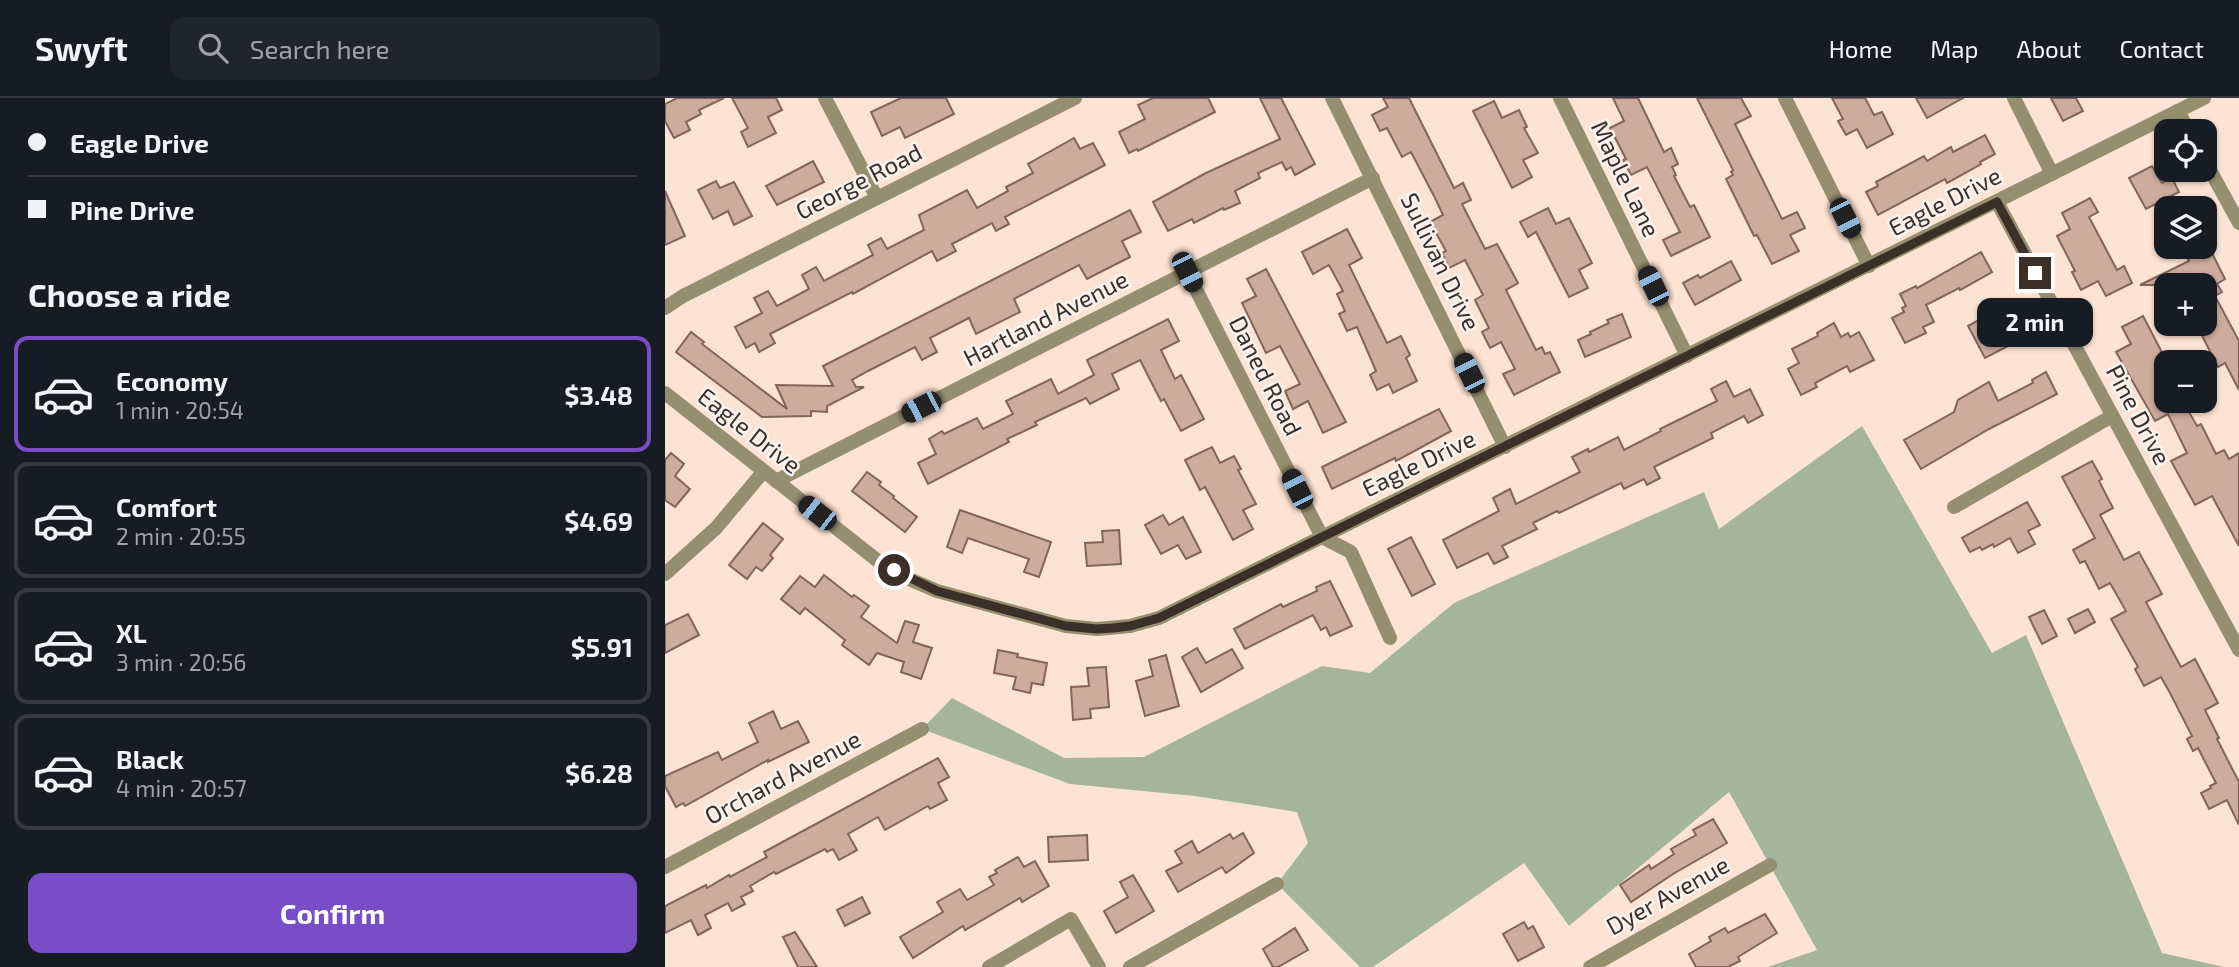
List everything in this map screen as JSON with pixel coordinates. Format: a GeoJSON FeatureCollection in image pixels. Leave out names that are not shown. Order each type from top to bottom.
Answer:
{"type":"FeatureCollection","features":[{"type":"Feature","properties":{"kind":"street"},"geometry":{"type":"LineString","coordinates":[[825,98],[877,198]]}},
{"type":"Feature","properties":{"kind":"street","name":"George Road"},"geometry":{"type":"LineString","coordinates":[[665,308],[683,296],[1075,98]]}},
{"type":"Feature","properties":{"kind":"street","name":"Sullivan Drive"},"geometry":{"type":"LineString","coordinates":[[1332,98],[1505,447]]}},
{"type":"Feature","properties":{"kind":"street","name":"Maple Lane"},"geometry":{"type":"LineString","coordinates":[[1560,98],[1687,356]]}},
{"type":"Feature","properties":{"kind":"street"},"geometry":{"type":"LineString","coordinates":[[1785,98],[1869,266]]}},
{"type":"Feature","properties":{"kind":"street"},"geometry":{"type":"LineString","coordinates":[[2014,98],[2052,174]]}},
{"type":"Feature","properties":{"kind":"street","name":"Eagle Drive"},"geometry":{"type":"LineString","coordinates":[[665,393],[878,561],[909,579],[937,591],[1077,627],[1097,629],[1130,626],[1159,618],[1997,202],[2195,100]]}},
{"type":"Feature","properties":{"kind":"street"},"geometry":{"type":"LineString","coordinates":[[2178,111],[2182,119]]}},
{"type":"Feature","properties":{"kind":"street","name":"Hartland Avenue"},"geometry":{"type":"LineString","coordinates":[[776,481],[1373,178]]}},
{"type":"Feature","properties":{"kind":"street"},"geometry":{"type":"LineString","coordinates":[[2217,182],[2239,223]]}},
{"type":"Feature","properties":{"kind":"street","name":"Pine Drive"},"geometry":{"type":"LineString","coordinates":[[1997,202],[2239,650]]}},
{"type":"Feature","properties":{"kind":"street","name":"Daned Road"},"geometry":{"type":"LineString","coordinates":[[1187,272],[1322,537]]}},
{"type":"Feature","properties":{"kind":"street"},"geometry":{"type":"LineString","coordinates":[[1954,507],[2112,416]]}},
{"type":"Feature","properties":{"kind":"street"},"geometry":{"type":"LineString","coordinates":[[665,574],[716,528],[764,471]]}},
{"type":"Feature","properties":{"kind":"street"},"geometry":{"type":"LineString","coordinates":[[1322,537],[1351,552],[1390,638]]}},
{"type":"Feature","properties":{"kind":"street","name":"Orchard Avenue"},"geometry":{"type":"LineString","coordinates":[[665,867],[922,729]]}},
{"type":"Feature","properties":{"kind":"street","name":"Dyer Avenue"},"geometry":{"type":"LineString","coordinates":[[1590,967],[1770,865]]}},
{"type":"Feature","properties":{"kind":"street"},"geometry":{"type":"LineString","coordinates":[[1130,967],[1277,884]]}},
{"type":"Feature","properties":{"kind":"street"},"geometry":{"type":"LineString","coordinates":[[989,967],[1071,919],[1099,967]]}},
{"type":"Feature","properties":{"kind":"green space"},"geometry":{"type":"Polygon","coordinates":[[[1862,426],[1992,653],[2026,635],[2162,953],[2224,967],[1768,967],[1817,950],[1729,792],[1569,926],[1524,863],[1373,967],[1360,967],[1277,884],[1308,843],[1297,812],[1195,796],[1070,784],[922,729],[952,698],[1064,758],[1144,757],[1322,666],[1370,673],[1454,603],[1704,492],[1719,529],[1862,426]]]}},
{"type":"Feature","properties":{"kind":"building"},"geometry":{"type":"Polygon","coordinates":[[[677,98],[724,98],[699,110],[701,114],[686,122],[690,130],[674,138],[665,121],[665,104],[677,98]]]}},
{"type":"Feature","properties":{"kind":"building"},"geometry":{"type":"Polygon","coordinates":[[[732,98],[776,98],[782,110],[768,117],[776,133],[748,147],[741,132],[748,128],[732,98]]]}},
{"type":"Feature","properties":{"kind":"building"},"geometry":{"type":"Polygon","coordinates":[[[901,98],[946,98],[954,114],[905,138],[900,127],[882,136],[871,112],[901,98]]]}},
{"type":"Feature","properties":{"kind":"building"},"geometry":{"type":"Polygon","coordinates":[[[1153,98],[1208,98],[1215,112],[1129,153],[1119,132],[1145,119],[1138,105],[1153,98]]]}},
{"type":"Feature","properties":{"kind":"building"},"geometry":{"type":"Polygon","coordinates":[[[1260,98],[1281,98],[1315,164],[1295,175],[1291,167],[1286,170],[1282,162],[1258,173],[1260,178],[1235,191],[1240,203],[1224,210],[1223,208],[1194,223],[1192,219],[1168,231],[1153,202],[1206,173],[1280,139],[1260,98]]]}},
{"type":"Feature","properties":{"kind":"building"},"geometry":{"type":"Polygon","coordinates":[[[1383,98],[1409,98],[1454,188],[1463,183],[1471,200],[1462,204],[1485,249],[1497,244],[1518,283],[1506,290],[1536,350],[1542,347],[1545,354],[1550,352],[1560,372],[1514,395],[1503,374],[1515,369],[1501,342],[1490,348],[1482,332],[1489,328],[1475,300],[1483,295],[1465,260],[1449,268],[1442,253],[1446,251],[1430,222],[1443,215],[1435,198],[1411,152],[1402,157],[1387,128],[1380,131],[1372,115],[1388,107],[1383,98]]]}},
{"type":"Feature","properties":{"kind":"building"},"geometry":{"type":"Polygon","coordinates":[[[1613,98],[1638,98],[1664,152],[1671,148],[1678,164],[1672,167],[1676,175],[1674,176],[1690,207],[1694,205],[1710,237],[1671,256],[1663,240],[1680,232],[1647,167],[1631,175],[1623,160],[1626,159],[1610,128],[1624,121],[1613,98]]]}},
{"type":"Feature","properties":{"kind":"building"},"geometry":{"type":"Polygon","coordinates":[[[1697,98],[1741,98],[1751,116],[1735,124],[1782,219],[1797,212],[1805,228],[1790,235],[1799,251],[1772,264],[1757,235],[1754,236],[1726,179],[1733,175],[1733,170],[1697,98]]]}},
{"type":"Feature","properties":{"kind":"building"},"geometry":{"type":"Polygon","coordinates":[[[1832,98],[1865,98],[1874,115],[1882,112],[1893,134],[1867,148],[1857,129],[1846,135],[1838,121],[1843,119],[1832,98]]]}},
{"type":"Feature","properties":{"kind":"building"},"geometry":{"type":"Polygon","coordinates":[[[1916,98],[1963,98],[1927,118],[1916,98]]]}},
{"type":"Feature","properties":{"kind":"building"},"geometry":{"type":"Polygon","coordinates":[[[2051,98],[2076,98],[2083,111],[2063,121],[2051,98]]]}},
{"type":"Feature","properties":{"kind":"building"},"geometry":{"type":"Polygon","coordinates":[[[1494,101],[1502,118],[1519,110],[1527,127],[1524,128],[1538,153],[1523,160],[1532,177],[1512,188],[1473,111],[1494,101]]]}},
{"type":"Feature","properties":{"kind":"building"},"geometry":{"type":"Polygon","coordinates":[[[1985,135],[1995,154],[1947,183],[1945,179],[1878,215],[1866,192],[1878,186],[1876,182],[1924,156],[1927,161],[1951,147],[1953,152],[1985,135]]]}},
{"type":"Feature","properties":{"kind":"building"},"geometry":{"type":"Polygon","coordinates":[[[1074,138],[1080,149],[1093,143],[1105,165],[1005,217],[1009,224],[996,231],[992,223],[952,244],[956,251],[937,261],[932,251],[853,294],[852,292],[770,334],[775,343],[759,352],[755,343],[746,348],[735,327],[762,313],[754,298],[768,291],[777,306],[809,289],[802,275],[816,267],[824,281],[873,255],[868,245],[881,238],[887,249],[924,230],[919,215],[967,190],[977,208],[1008,191],[1006,187],[1033,173],[1028,164],[1074,138]]]}},
{"type":"Feature","properties":{"kind":"building"},"geometry":{"type":"Polygon","coordinates":[[[813,161],[824,182],[777,205],[766,186],[813,161]]]}},
{"type":"Feature","properties":{"kind":"building"},"geometry":{"type":"Polygon","coordinates":[[[2152,166],[2154,182],[2174,182],[2179,192],[2171,196],[2154,196],[2154,205],[2146,209],[2129,178],[2152,166]]]}},
{"type":"Feature","properties":{"kind":"building"},"geometry":{"type":"Polygon","coordinates":[[[716,181],[720,188],[734,182],[752,216],[734,225],[728,211],[713,219],[698,190],[716,181]]]}},
{"type":"Feature","properties":{"kind":"building"},"geometry":{"type":"Polygon","coordinates":[[[665,191],[685,236],[665,245],[665,191]]]}},
{"type":"Feature","properties":{"kind":"building"},"geometry":{"type":"Polygon","coordinates":[[[2090,198],[2098,212],[2089,217],[2117,270],[2124,266],[2132,283],[2106,296],[2098,281],[2081,290],[2072,272],[2075,271],[2057,236],[2070,229],[2062,213],[2090,198]]]}},
{"type":"Feature","properties":{"kind":"building"},"geometry":{"type":"Polygon","coordinates":[[[1548,208],[1556,224],[1569,218],[1592,263],[1579,270],[1588,288],[1569,297],[1536,232],[1528,237],[1520,222],[1548,208]]]}},
{"type":"Feature","properties":{"kind":"building"},"geometry":{"type":"Polygon","coordinates":[[[1130,210],[1141,232],[1122,241],[1130,257],[1087,279],[1079,265],[1014,299],[1020,312],[976,334],[969,318],[930,338],[937,352],[922,360],[915,347],[852,380],[856,387],[864,387],[827,406],[827,412],[811,411],[811,416],[762,417],[676,352],[691,332],[704,342],[702,344],[787,409],[776,385],[833,386],[823,366],[1130,210]]]}},
{"type":"Feature","properties":{"kind":"building"},"geometry":{"type":"Polygon","coordinates":[[[1347,229],[1362,258],[1349,265],[1387,343],[1401,336],[1410,355],[1406,358],[1417,381],[1393,393],[1389,384],[1377,390],[1370,375],[1376,371],[1357,327],[1347,331],[1339,314],[1345,311],[1337,294],[1343,291],[1329,265],[1313,274],[1302,252],[1347,229]]]}},
{"type":"Feature","properties":{"kind":"building"},"geometry":{"type":"Polygon","coordinates":[[[1981,252],[1992,272],[1926,305],[1934,322],[1923,327],[1926,333],[1905,343],[1892,318],[1904,312],[1902,308],[1906,306],[1900,294],[1916,286],[1917,288],[1981,252]]]}},
{"type":"Feature","properties":{"kind":"building"},"geometry":{"type":"Polygon","coordinates":[[[2188,259],[2215,259],[2225,279],[2217,284],[2217,273],[2164,273],[2189,261],[2188,259]]]}},
{"type":"Feature","properties":{"kind":"building"},"geometry":{"type":"Polygon","coordinates":[[[1731,261],[1741,280],[1695,305],[1683,283],[1698,275],[1700,278],[1731,261]]]}},
{"type":"Feature","properties":{"kind":"building"},"geometry":{"type":"Polygon","coordinates":[[[1266,269],[1346,422],[1323,433],[1308,401],[1293,409],[1285,391],[1300,384],[1280,346],[1266,353],[1242,303],[1256,296],[1247,279],[1266,269]]]}},
{"type":"Feature","properties":{"kind":"building"},"geometry":{"type":"Polygon","coordinates":[[[2154,278],[2154,285],[2140,285],[2154,278]]]}},
{"type":"Feature","properties":{"kind":"building"},"geometry":{"type":"Polygon","coordinates":[[[2217,300],[2239,341],[2239,390],[2225,363],[2218,367],[2217,350],[2209,350],[2202,336],[2217,336],[2217,300]]]}},
{"type":"Feature","properties":{"kind":"building"},"geometry":{"type":"Polygon","coordinates":[[[2008,304],[2017,321],[2004,328],[2012,344],[1985,358],[1968,326],[2008,304]]]}},
{"type":"Feature","properties":{"kind":"building"},"geometry":{"type":"Polygon","coordinates":[[[1622,314],[1631,337],[1585,357],[1578,340],[1609,323],[1607,320],[1622,314]]]}},
{"type":"Feature","properties":{"kind":"building"},"geometry":{"type":"Polygon","coordinates":[[[2143,316],[2161,350],[2154,350],[2154,413],[2190,413],[2197,426],[2201,424],[2216,454],[2224,450],[2229,459],[2239,453],[2239,546],[2212,496],[2195,505],[2171,461],[2187,453],[2168,414],[2155,421],[2116,352],[2131,344],[2122,327],[2143,316]]]}},
{"type":"Feature","properties":{"kind":"building"},"geometry":{"type":"Polygon","coordinates":[[[1168,319],[1179,341],[1161,350],[1175,379],[1181,375],[1204,419],[1181,431],[1164,399],[1161,401],[1140,360],[1112,374],[1119,389],[1090,404],[1086,398],[1035,422],[1037,425],[1007,439],[1009,442],[928,484],[918,463],[936,454],[929,439],[942,431],[944,434],[977,418],[983,429],[1013,414],[1006,401],[1051,379],[1058,394],[1094,375],[1087,360],[1168,319]]]}},
{"type":"Feature","properties":{"kind":"building"},"geometry":{"type":"Polygon","coordinates":[[[1834,323],[1841,337],[1848,333],[1850,337],[1859,332],[1874,360],[1850,372],[1847,366],[1815,383],[1817,387],[1801,395],[1788,369],[1799,363],[1792,349],[1818,336],[1817,333],[1834,323]]]}},
{"type":"Feature","properties":{"kind":"building"},"geometry":{"type":"Polygon","coordinates":[[[2046,372],[2057,394],[1989,429],[1921,469],[1904,440],[1954,412],[1958,400],[1989,382],[1998,401],[2033,383],[2032,380],[2046,372]]]}},
{"type":"Feature","properties":{"kind":"building"},"geometry":{"type":"Polygon","coordinates":[[[1726,381],[1734,397],[1750,389],[1763,415],[1748,423],[1744,416],[1711,433],[1713,438],[1654,467],[1660,478],[1647,485],[1644,479],[1624,489],[1621,483],[1533,523],[1537,529],[1502,546],[1508,557],[1494,564],[1488,553],[1457,568],[1443,540],[1499,511],[1493,498],[1510,489],[1516,504],[1580,472],[1572,457],[1588,449],[1589,452],[1618,437],[1624,450],[1717,401],[1711,389],[1726,381]]]}},
{"type":"Feature","properties":{"kind":"building"},"geometry":{"type":"Polygon","coordinates":[[[1439,409],[1451,431],[1396,461],[1395,458],[1332,489],[1322,467],[1439,409]]]}},
{"type":"Feature","properties":{"kind":"building"},"geometry":{"type":"Polygon","coordinates":[[[1212,447],[1220,463],[1234,456],[1241,469],[1238,470],[1256,504],[1243,510],[1253,529],[1233,540],[1205,487],[1200,490],[1185,460],[1212,447]]]}},
{"type":"Feature","properties":{"kind":"building"},"geometry":{"type":"Polygon","coordinates":[[[671,453],[684,464],[675,476],[690,489],[675,507],[665,500],[665,460],[671,453]]]}},
{"type":"Feature","properties":{"kind":"building"},"geometry":{"type":"Polygon","coordinates":[[[2092,461],[2113,508],[2100,515],[2124,560],[2139,552],[2162,594],[2146,602],[2181,667],[2195,659],[2218,703],[2205,710],[2239,782],[2239,825],[2227,800],[2209,809],[2201,793],[2216,783],[2198,748],[2193,751],[2187,739],[2192,736],[2170,693],[2161,677],[2144,686],[2135,669],[2138,667],[2111,619],[2126,611],[2110,583],[2099,589],[2085,561],[2080,563],[2073,550],[2095,538],[2062,477],[2092,461]]]}},
{"type":"Feature","properties":{"kind":"building"},"geometry":{"type":"Polygon","coordinates":[[[867,472],[917,517],[905,532],[852,491],[867,472]]]}},
{"type":"Feature","properties":{"kind":"building"},"geometry":{"type":"Polygon","coordinates":[[[2027,502],[2040,525],[2028,531],[2035,544],[2018,553],[2010,538],[1994,547],[1993,544],[1970,552],[1962,538],[2027,502]]]}},
{"type":"Feature","properties":{"kind":"building"},"geometry":{"type":"Polygon","coordinates":[[[960,510],[1051,542],[1039,577],[1024,572],[1029,559],[968,538],[962,553],[947,547],[960,510]]]}},
{"type":"Feature","properties":{"kind":"building"},"geometry":{"type":"Polygon","coordinates":[[[1163,515],[1169,525],[1183,517],[1201,552],[1186,559],[1178,545],[1161,554],[1145,525],[1163,515]]]}},
{"type":"Feature","properties":{"kind":"building"},"geometry":{"type":"Polygon","coordinates":[[[763,523],[783,539],[762,571],[756,567],[747,579],[729,565],[763,523]]]}},
{"type":"Feature","properties":{"kind":"building"},"geometry":{"type":"Polygon","coordinates":[[[1119,530],[1121,564],[1087,566],[1085,543],[1103,542],[1102,531],[1119,530]]]}},
{"type":"Feature","properties":{"kind":"building"},"geometry":{"type":"Polygon","coordinates":[[[1411,537],[1435,584],[1412,596],[1388,549],[1411,537]]]}},
{"type":"Feature","properties":{"kind":"building"},"geometry":{"type":"Polygon","coordinates":[[[824,575],[852,597],[854,595],[869,606],[861,617],[897,643],[905,621],[919,625],[913,642],[932,648],[921,679],[901,672],[904,662],[877,653],[869,665],[842,645],[845,640],[805,608],[800,614],[781,599],[800,576],[815,587],[824,575]]]}},
{"type":"Feature","properties":{"kind":"building"},"geometry":{"type":"Polygon","coordinates":[[[1330,581],[1352,626],[1330,636],[1326,627],[1321,630],[1313,615],[1245,649],[1234,629],[1281,604],[1283,607],[1317,591],[1316,587],[1330,581]]]}},
{"type":"Feature","properties":{"kind":"building"},"geometry":{"type":"Polygon","coordinates":[[[2088,609],[2095,622],[2075,633],[2068,619],[2088,609]]]}},
{"type":"Feature","properties":{"kind":"building"},"geometry":{"type":"Polygon","coordinates":[[[2044,610],[2057,636],[2042,644],[2029,617],[2044,610]]]}},
{"type":"Feature","properties":{"kind":"building"},"geometry":{"type":"Polygon","coordinates":[[[688,614],[699,635],[665,653],[665,625],[688,614]]]}},
{"type":"Feature","properties":{"kind":"building"},"geometry":{"type":"Polygon","coordinates":[[[1197,648],[1206,663],[1232,649],[1243,668],[1201,692],[1182,657],[1197,648]]]}},
{"type":"Feature","properties":{"kind":"building"},"geometry":{"type":"Polygon","coordinates":[[[998,650],[1047,663],[1043,685],[1032,683],[1030,693],[1013,689],[1016,677],[994,673],[998,650]]]}},
{"type":"Feature","properties":{"kind":"building"},"geometry":{"type":"Polygon","coordinates":[[[1166,655],[1179,706],[1145,716],[1136,681],[1153,676],[1149,660],[1166,655]]]}},
{"type":"Feature","properties":{"kind":"building"},"geometry":{"type":"Polygon","coordinates":[[[1106,667],[1109,707],[1090,709],[1091,718],[1073,720],[1071,687],[1089,686],[1087,668],[1106,667]]]}},
{"type":"Feature","properties":{"kind":"building"},"geometry":{"type":"Polygon","coordinates":[[[773,711],[781,729],[798,721],[809,742],[768,760],[685,806],[683,803],[676,807],[665,786],[665,776],[718,752],[722,760],[758,742],[749,723],[773,711]]]}},
{"type":"Feature","properties":{"kind":"building"},"geometry":{"type":"Polygon","coordinates":[[[938,758],[949,777],[938,783],[947,800],[930,809],[928,806],[885,830],[878,817],[848,834],[857,850],[839,860],[833,849],[827,852],[825,849],[776,874],[774,872],[750,886],[753,891],[741,897],[745,904],[732,911],[728,903],[705,915],[711,928],[698,935],[691,920],[665,933],[665,906],[767,857],[764,852],[938,758]]]}},
{"type":"Feature","properties":{"kind":"building"},"geometry":{"type":"Polygon","coordinates":[[[1713,819],[1727,843],[1631,902],[1620,885],[1649,865],[1651,869],[1674,854],[1671,849],[1696,835],[1693,830],[1713,819]]]}},
{"type":"Feature","properties":{"kind":"building"},"geometry":{"type":"Polygon","coordinates":[[[1243,833],[1254,853],[1226,873],[1222,867],[1178,892],[1166,871],[1182,863],[1175,851],[1192,841],[1198,853],[1230,834],[1233,839],[1243,833]]]}},
{"type":"Feature","properties":{"kind":"building"},"geometry":{"type":"Polygon","coordinates":[[[1087,835],[1088,860],[1049,862],[1048,837],[1087,835]]]}},
{"type":"Feature","properties":{"kind":"building"},"geometry":{"type":"Polygon","coordinates":[[[1018,857],[1024,867],[1035,861],[1049,886],[1022,902],[1020,898],[965,930],[963,926],[913,958],[900,937],[943,912],[937,902],[960,889],[967,900],[994,885],[989,877],[997,873],[995,870],[1018,857]]]}},
{"type":"Feature","properties":{"kind":"building"},"geometry":{"type":"Polygon","coordinates":[[[1133,875],[1154,911],[1116,933],[1104,911],[1128,897],[1120,882],[1133,875]]]}},
{"type":"Feature","properties":{"kind":"building"},"geometry":{"type":"Polygon","coordinates":[[[862,897],[870,913],[845,926],[837,910],[862,897]]]}},
{"type":"Feature","properties":{"kind":"building"},"geometry":{"type":"Polygon","coordinates":[[[1765,914],[1777,933],[1738,957],[1740,961],[1728,967],[1696,967],[1689,954],[1711,941],[1709,937],[1725,928],[1728,933],[1765,914]]]}},
{"type":"Feature","properties":{"kind":"building"},"geometry":{"type":"Polygon","coordinates":[[[1524,922],[1528,929],[1533,926],[1544,947],[1518,961],[1503,934],[1524,922]]]}},
{"type":"Feature","properties":{"kind":"building"},"geometry":{"type":"Polygon","coordinates":[[[1295,928],[1308,950],[1278,967],[1273,967],[1263,949],[1295,928]]]}},
{"type":"Feature","properties":{"kind":"building"},"geometry":{"type":"Polygon","coordinates":[[[795,932],[817,967],[798,967],[783,937],[795,932]]]}},
{"type":"Feature","properties":{"kind":"route"},"geometry":{"type":"LineString","coordinates":[[894,570],[937,591],[1066,626],[1097,629],[1130,626],[1159,618],[1997,202],[2035,273]]}}]}
